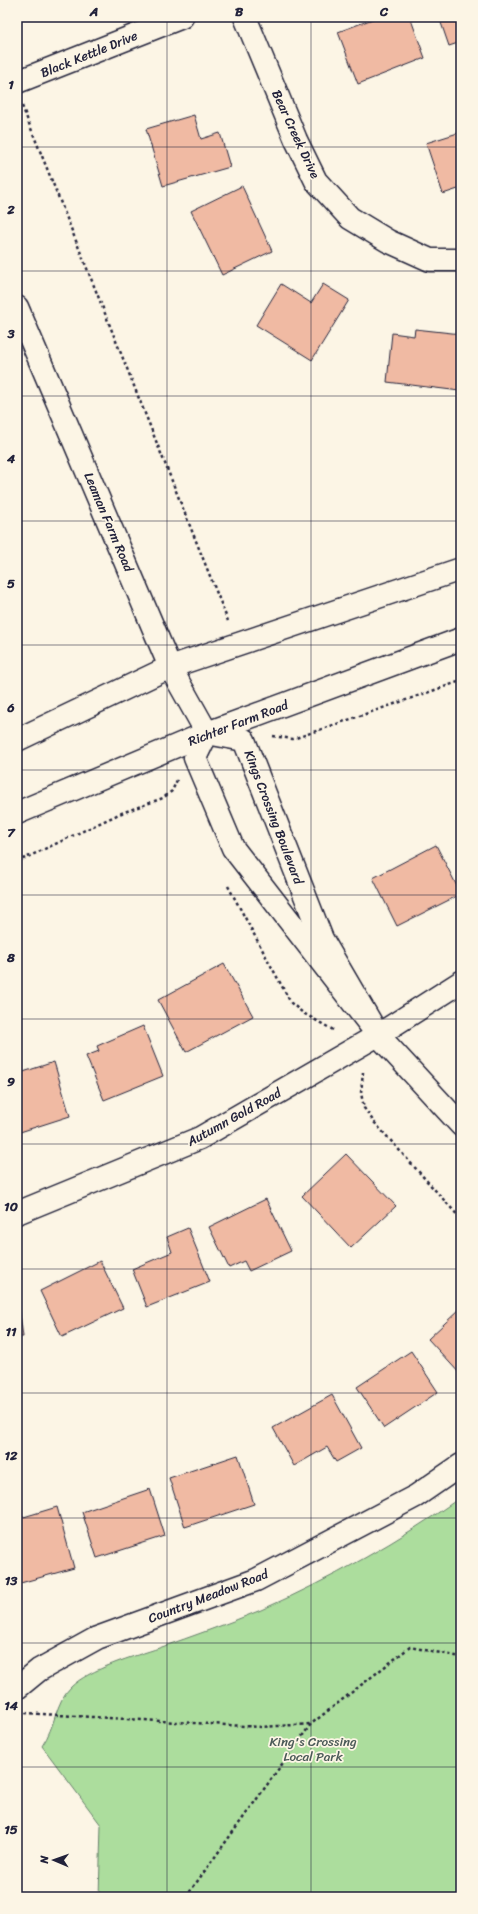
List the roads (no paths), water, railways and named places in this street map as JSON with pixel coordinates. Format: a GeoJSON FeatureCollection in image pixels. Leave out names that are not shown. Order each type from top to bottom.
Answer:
{"type":"FeatureCollection","features":[{"type":"Feature","properties":{"kind":"street","name":"Black Kettle Drive"},"geometry":{"type":"LineString","coordinates":[[18,91],[182,17]]}},
{"type":"Feature","properties":{"kind":"street","name":"Bear Creek Drive"},"geometry":{"type":"LineString","coordinates":[[245,17],[296,140],[316,181],[350,218],[388,241],[430,260],[461,260]]}},
{"type":"Feature","properties":{"kind":"street","name":"Leaman Farm Road"},"geometry":{"type":"LineString","coordinates":[[17,307],[170,667],[207,733]]}},
{"type":"Feature","properties":{"kind":"street"},"geometry":{"type":"LineString","coordinates":[[17,740],[170,667],[461,569]]}},
{"type":"Feature","properties":{"kind":"street","name":"Richter Farm Road"},"geometry":{"type":"LineString","coordinates":[[17,813],[207,733],[461,639]]}},
{"type":"Feature","properties":{"kind":"street","name":"Kings Crossing Boulevard"},"geometry":{"type":"LineString","coordinates":[[378,1035],[322,938],[244,740],[207,733],[195,758],[233,848],[378,1035],[461,1125]]}},
{"type":"Feature","properties":{"kind":"street","name":"Autumn Gold Road"},"geometry":{"type":"LineString","coordinates":[[17,1213],[200,1138],[378,1035],[461,982]]}},
{"type":"Feature","properties":{"kind":"street","name":"Country Meadow Road"},"geometry":{"type":"LineString","coordinates":[[17,1688],[39,1670],[97,1638],[256,1580],[416,1496],[461,1465]]}},
{"type":"Feature","properties":{"kind":"park label","name":"King's Crossing Local Park"},"geometry":{"type":"Point","coordinates":[313,1748]}}]}
